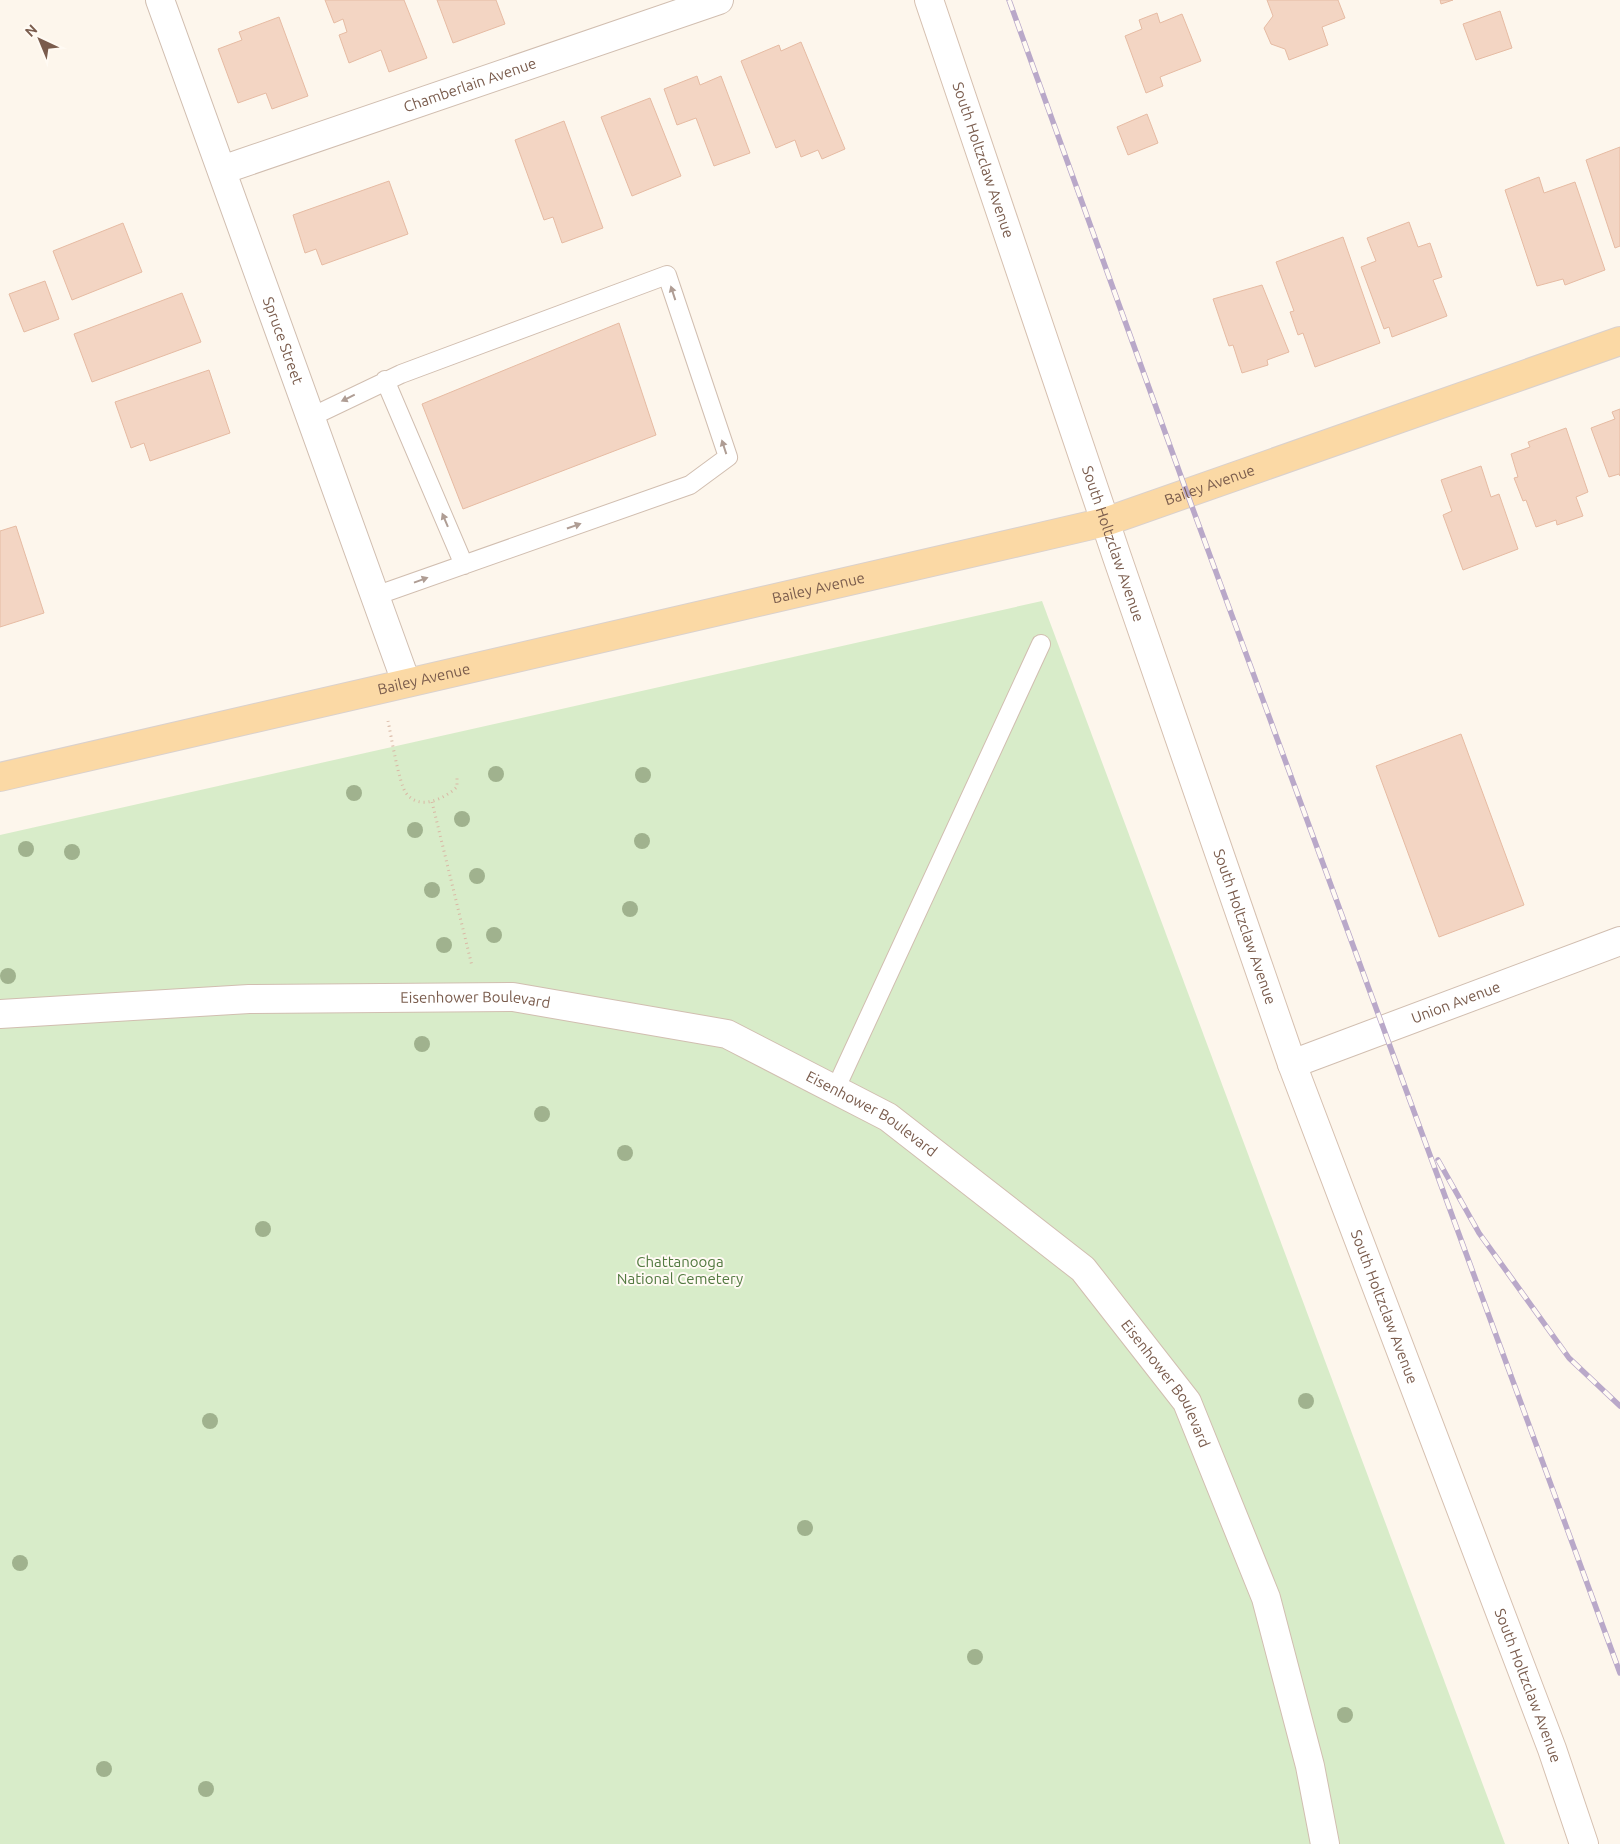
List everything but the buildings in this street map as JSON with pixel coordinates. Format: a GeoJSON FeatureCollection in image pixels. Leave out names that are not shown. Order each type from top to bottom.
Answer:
{"type":"FeatureCollection","features":[{"type":"Feature","properties":{"kind":"main road","name":"Bailey Avenue"},"geometry":{"type":"LineString","coordinates":[[0,777],[1105,522],[1620,341]]}},
{"type":"Feature","properties":{"kind":"street","name":"Spruce Street"},"geometry":{"type":"LineString","coordinates":[[160,0],[406,682]]}},
{"type":"Feature","properties":{"kind":"street","name":"Chamberlain Avenue"},"geometry":{"type":"LineString","coordinates":[[222,170],[719,0]]}},
{"type":"Feature","properties":{"kind":"street","name":"South Holtzclaw Avenue"},"geometry":{"type":"LineString","coordinates":[[929,0],[1105,522],[1292,1064],[1552,1749],[1584,1844]]}},
{"type":"Feature","properties":{"kind":"street","name":"Union Avenue"},"geometry":{"type":"LineString","coordinates":[[1292,1064],[1620,941]]}},
{"type":"Feature","properties":{"kind":"street","name":"Eisenhower Boulevard"},"geometry":{"type":"LineString","coordinates":[[0,1014],[250,1000],[513,997],[727,1034],[888,1117],[1083,1269],[1187,1402],[1266,1598],[1310,1766],[1325,1844]]}},
{"type":"Feature","properties":{"kind":"lane"},"geometry":{"type":"LineString","coordinates":[[310,416],[393,377],[667,275],[728,457],[690,485],[375,596]]}},
{"type":"Feature","properties":{"kind":"lane"},"geometry":{"type":"LineString","coordinates":[[393,377],[464,565]]}},
{"type":"Feature","properties":{"kind":"lane"},"geometry":{"type":"LineString","coordinates":[[835,1090],[1041,644]]}},
{"type":"Feature","properties":{"kind":"path"},"geometry":{"type":"LineString","coordinates":[[380,689],[405,793],[416,801],[432,802],[448,796],[457,787],[456,776]]}},
{"type":"Feature","properties":{"kind":"path"},"geometry":{"type":"LineString","coordinates":[[432,802],[480,998]]}},
{"type":"Feature","properties":{"kind":"green space","name":"Chattanooga National Cemetery"},"geometry":{"type":"Polygon","coordinates":[[[1042,601],[1505,1844],[0,1844],[0,835],[1042,601]]]}},
{"type":"Feature","properties":{"kind":"railway"},"geometry":{"type":"LineString","coordinates":[[1009,0],[1187,493],[1620,1673]]}},
{"type":"Feature","properties":{"kind":"railway"},"geometry":{"type":"LineString","coordinates":[[1438,1160],[1479,1233],[1569,1358],[1620,1406]]}}]}
